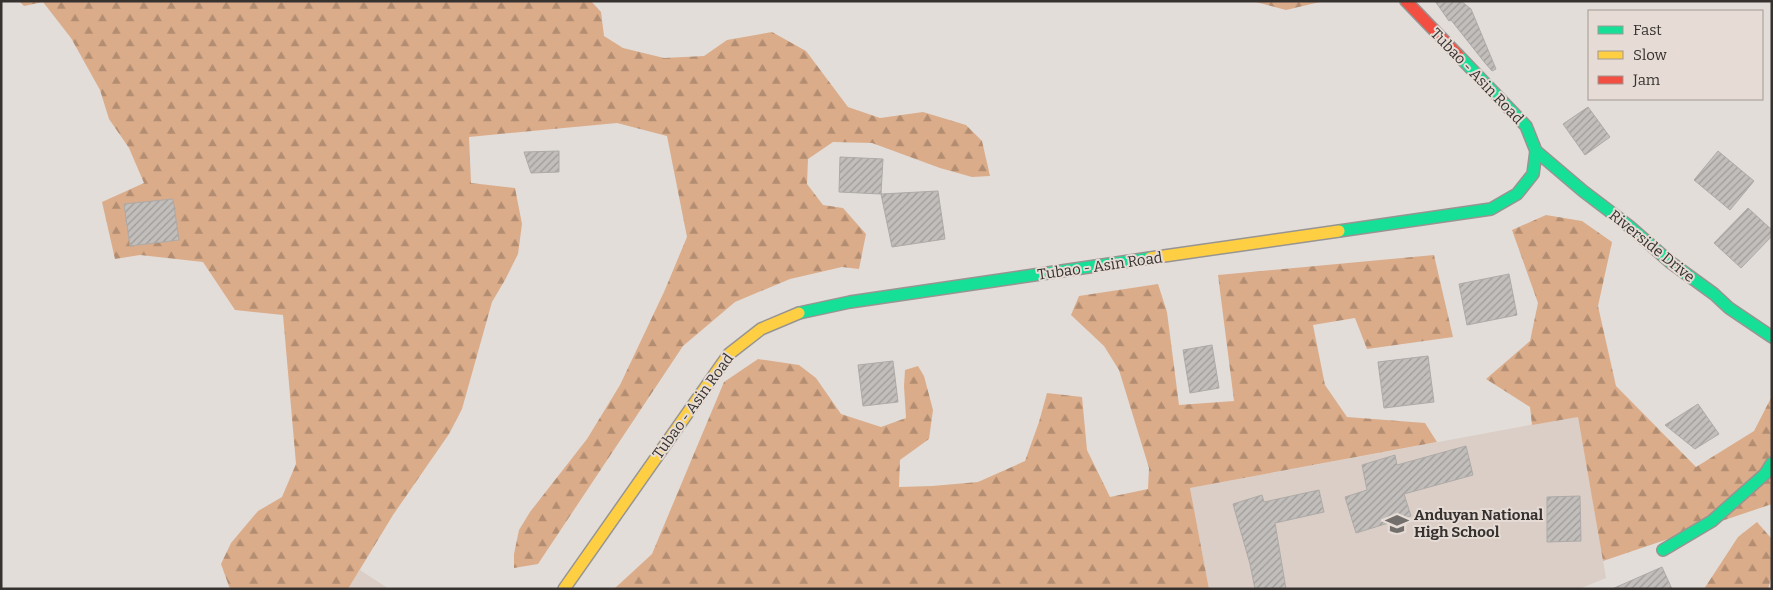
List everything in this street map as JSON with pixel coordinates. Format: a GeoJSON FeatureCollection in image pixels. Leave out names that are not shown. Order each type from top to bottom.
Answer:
{"type":"FeatureCollection","features":[{"type":"Feature","properties":{"kind":"main road","name":"Tubao - Asin Road"},"geometry":{"type":"LineString","coordinates":[[564,589],[729,354],[761,329],[799,314],[850,302],[1491,208],[1517,194],[1533,174],[1536,151],[1526,126],[1406,1]]}},
{"type":"Feature","properties":{"kind":"main road","name":"Riverside Drive"},"geometry":{"type":"LineString","coordinates":[[1536,151],[1583,191],[1629,226],[1670,262],[1714,294],[1729,308],[1772,337]]}},
{"type":"Feature","properties":{"kind":"main road"},"geometry":{"type":"LineString","coordinates":[[1663,550],[1712,520],[1765,474],[1772,463]]}},
{"type":"Feature","properties":{"kind":"shaded area","name":"Anduyan National High School"},"geometry":{"type":"Polygon","coordinates":[[[1578,416],[1606,578],[1579,589],[1209,589],[1190,488],[1578,416]]]}},
{"type":"Feature","properties":{"kind":"shaded area"},"geometry":{"type":"Polygon","coordinates":[[[360,570],[389,589],[348,589],[360,570]]]}},
{"type":"Feature","properties":{"kind":"green space"},"geometry":{"type":"Polygon","coordinates":[[[19,1],[591,1],[601,12],[604,36],[623,48],[664,58],[704,56],[727,40],[772,32],[806,51],[848,107],[880,118],[923,112],[966,125],[982,141],[990,176],[972,177],[940,168],[872,143],[833,142],[808,159],[807,184],[823,205],[843,208],[866,234],[859,269],[842,267],[790,279],[735,302],[683,346],[538,564],[514,568],[514,554],[519,530],[530,512],[587,439],[620,385],[664,292],[687,237],[667,136],[617,123],[469,137],[471,183],[515,188],[522,224],[518,254],[492,302],[462,409],[449,434],[393,515],[348,589],[230,589],[221,564],[231,543],[258,511],[282,497],[296,464],[283,315],[235,310],[203,262],[140,255],[115,259],[102,202],[144,183],[129,148],[109,119],[100,90],[71,38],[43,2],[24,6],[19,1]]]}},
{"type":"Feature","properties":{"kind":"green space"},"geometry":{"type":"Polygon","coordinates":[[[1252,1],[1324,1],[1286,10],[1252,1]]]}},
{"type":"Feature","properties":{"kind":"green space"},"geometry":{"type":"Polygon","coordinates":[[[1546,215],[1582,221],[1612,242],[1598,306],[1616,386],[1696,467],[1754,431],[1772,396],[1772,504],[1603,561],[1578,417],[1532,425],[1530,407],[1486,379],[1530,341],[1538,303],[1512,230],[1546,215]]]}},
{"type":"Feature","properties":{"kind":"green space"},"geometry":{"type":"Polygon","coordinates":[[[1434,255],[1453,337],[1367,349],[1355,318],[1313,325],[1325,385],[1347,417],[1425,423],[1437,442],[1190,488],[1209,589],[614,589],[652,554],[724,382],[758,359],[799,365],[816,378],[841,414],[881,427],[906,418],[905,370],[918,366],[924,376],[933,410],[929,439],[900,460],[899,487],[978,482],[1025,461],[1047,393],[1082,397],[1087,450],[1110,497],[1148,489],[1149,468],[1119,370],[1104,346],[1071,315],[1079,296],[1158,284],[1167,312],[1179,405],[1234,401],[1218,275],[1434,255]]]}},
{"type":"Feature","properties":{"kind":"green space"},"geometry":{"type":"Polygon","coordinates":[[[1757,522],[1771,538],[1772,575],[1768,589],[1704,589],[1738,537],[1757,522]]]}},
{"type":"Feature","properties":{"kind":"building"},"geometry":{"type":"Polygon","coordinates":[[[1435,1],[1461,1],[1471,9],[1496,69],[1492,71],[1451,20],[1449,21],[1435,1]]]}},
{"type":"Feature","properties":{"kind":"building"},"geometry":{"type":"Polygon","coordinates":[[[1588,107],[1610,137],[1585,155],[1563,124],[1588,107]]]}},
{"type":"Feature","properties":{"kind":"building"},"geometry":{"type":"Polygon","coordinates":[[[559,151],[559,172],[531,173],[524,152],[559,151]]]}},
{"type":"Feature","properties":{"kind":"building"},"geometry":{"type":"Polygon","coordinates":[[[1718,151],[1754,181],[1730,210],[1694,180],[1718,151]]]}},
{"type":"Feature","properties":{"kind":"building"},"geometry":{"type":"Polygon","coordinates":[[[840,157],[883,159],[881,194],[839,192],[840,157]]]}},
{"type":"Feature","properties":{"kind":"building"},"geometry":{"type":"Polygon","coordinates":[[[938,191],[945,239],[892,247],[881,194],[938,191]]]}},
{"type":"Feature","properties":{"kind":"building"},"geometry":{"type":"Polygon","coordinates":[[[173,199],[179,240],[130,246],[124,204],[173,199]]]}},
{"type":"Feature","properties":{"kind":"building"},"geometry":{"type":"Polygon","coordinates":[[[1748,208],[1772,230],[1772,236],[1741,268],[1714,243],[1748,208]]]}},
{"type":"Feature","properties":{"kind":"building"},"geometry":{"type":"Polygon","coordinates":[[[1509,274],[1517,315],[1467,325],[1459,284],[1509,274]]]}},
{"type":"Feature","properties":{"kind":"building"},"geometry":{"type":"Polygon","coordinates":[[[1212,345],[1219,388],[1190,393],[1183,350],[1212,345]]]}},
{"type":"Feature","properties":{"kind":"building"},"geometry":{"type":"Polygon","coordinates":[[[1428,356],[1434,402],[1384,408],[1378,362],[1428,356]]]}},
{"type":"Feature","properties":{"kind":"building"},"geometry":{"type":"Polygon","coordinates":[[[893,361],[898,402],[863,406],[858,365],[893,361]]]}},
{"type":"Feature","properties":{"kind":"building"},"geometry":{"type":"Polygon","coordinates":[[[1698,404],[1719,434],[1695,449],[1665,425],[1698,404]]]}},
{"type":"Feature","properties":{"kind":"building"},"geometry":{"type":"Polygon","coordinates":[[[1466,446],[1473,475],[1404,494],[1411,516],[1356,533],[1345,497],[1367,490],[1362,465],[1395,455],[1397,465],[1466,446]]]}},
{"type":"Feature","properties":{"kind":"building"},"geometry":{"type":"Polygon","coordinates":[[[1319,490],[1324,512],[1275,523],[1286,589],[1255,589],[1233,504],[1262,495],[1264,502],[1319,490]]]}},
{"type":"Feature","properties":{"kind":"building"},"geometry":{"type":"Polygon","coordinates":[[[1580,496],[1581,541],[1547,542],[1547,497],[1580,496]]]}},
{"type":"Feature","properties":{"kind":"building"},"geometry":{"type":"Polygon","coordinates":[[[1662,567],[1672,589],[1612,589],[1662,567]]]}},
{"type":"Feature","properties":{"kind":"traffic: fast"},"geometry":{"type":"LineString","coordinates":[[1339,231],[1491,209],[1517,194],[1533,174],[1536,151],[1526,126],[1458,55]]}},
{"type":"Feature","properties":{"kind":"traffic: fast"},"geometry":{"type":"LineString","coordinates":[[1536,151],[1583,191],[1629,226],[1670,262],[1714,294],[1729,308],[1772,337]]}},
{"type":"Feature","properties":{"kind":"traffic: fast"},"geometry":{"type":"LineString","coordinates":[[799,313],[850,302],[1150,258]]}},
{"type":"Feature","properties":{"kind":"traffic: fast"},"geometry":{"type":"LineString","coordinates":[[1663,550],[1712,521],[1765,474],[1772,463]]}},
{"type":"Feature","properties":{"kind":"traffic: slow"},"geometry":{"type":"LineString","coordinates":[[1150,258],[1339,231]]}},
{"type":"Feature","properties":{"kind":"traffic: slow"},"geometry":{"type":"LineString","coordinates":[[564,589],[729,354],[761,329],[799,313]]}},
{"type":"Feature","properties":{"kind":"traffic: jam"},"geometry":{"type":"LineString","coordinates":[[1406,1],[1458,55]]}},
{"type":"Feature","properties":{"kind":"place","name":"Anduyan National High School"},"geometry":{"type":"Point","coordinates":[1397,524]}}]}
